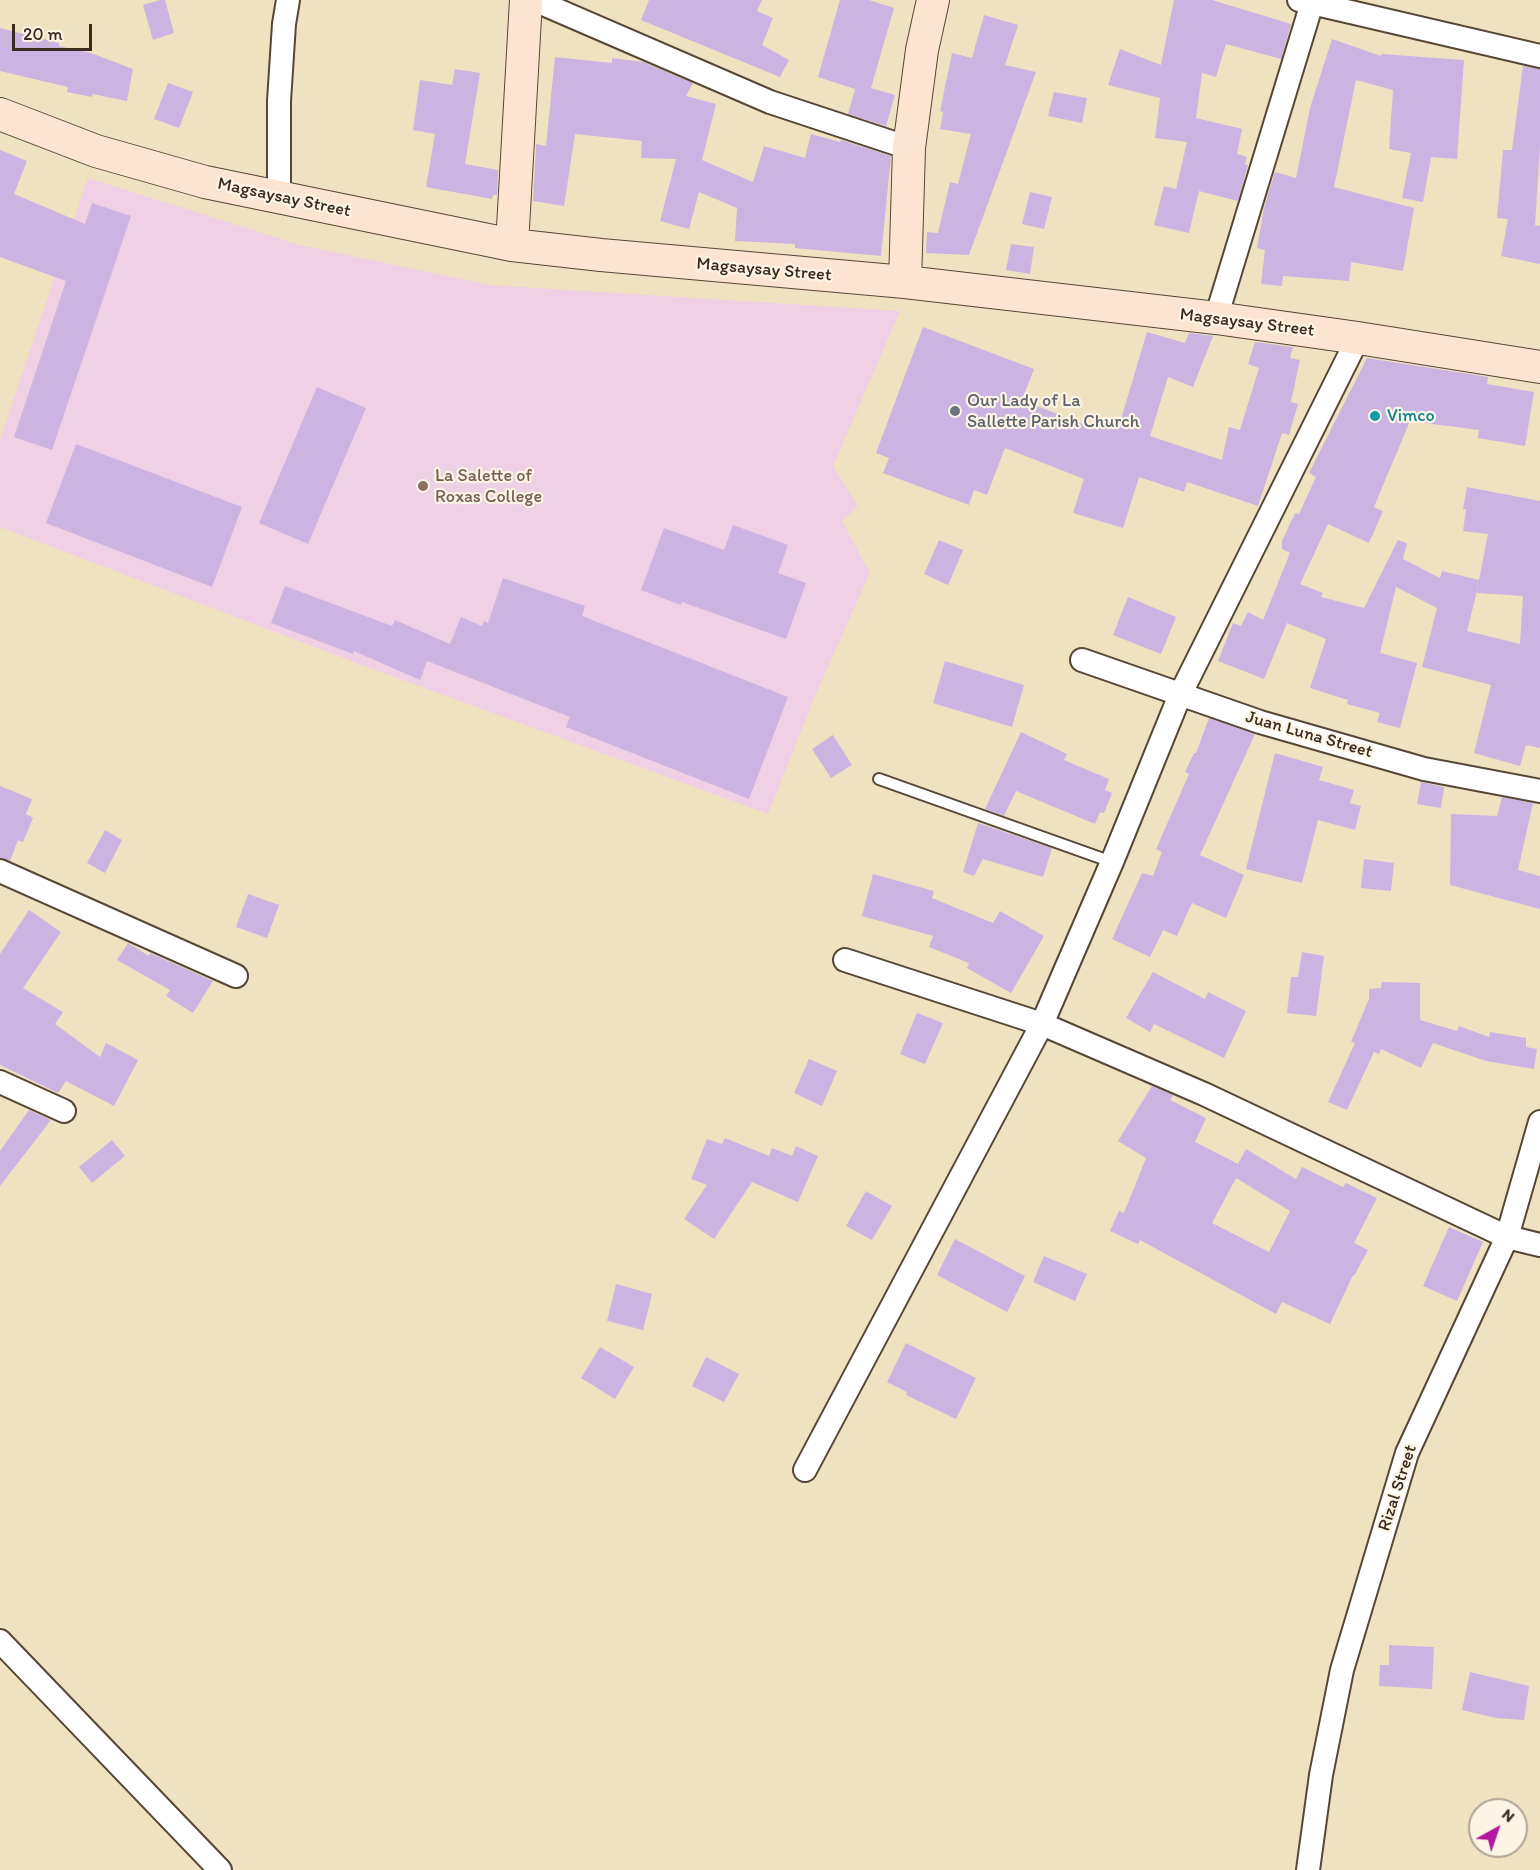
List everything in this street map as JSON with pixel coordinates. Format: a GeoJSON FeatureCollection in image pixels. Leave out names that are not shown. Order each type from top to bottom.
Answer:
{"type":"FeatureCollection","features":[{"type":"Feature","properties":{"kind":"street"},"geometry":{"type":"LineString","coordinates":[[279,197],[279,101],[284,24],[288,0]]}},
{"type":"Feature","properties":{"kind":"street"},"geometry":{"type":"LineString","coordinates":[[512,245],[526,0]]}},
{"type":"Feature","properties":{"kind":"street"},"geometry":{"type":"LineString","coordinates":[[534,0],[770,102],[909,148]]}},
{"type":"Feature","properties":{"kind":"street"},"geometry":{"type":"LineString","coordinates":[[905,282],[909,148],[922,50],[933,0]]}},
{"type":"Feature","properties":{"kind":"street"},"geometry":{"type":"LineString","coordinates":[[1216,318],[1305,2],[1540,56]]}},
{"type":"Feature","properties":{"kind":"street","name":"Magsaysay Street"},"geometry":{"type":"LineString","coordinates":[[0,114],[96,151],[205,182],[512,245],[905,282],[1216,318],[1540,367]]}},
{"type":"Feature","properties":{"kind":"street"},"geometry":{"type":"LineString","coordinates":[[805,1470],[1042,1024],[1112,862],[1180,695],[1358,338]]}},
{"type":"Feature","properties":{"kind":"street","name":"Juan Luna Street"},"geometry":{"type":"LineString","coordinates":[[1082,660],[1260,722],[1424,769],[1540,791]]}},
{"type":"Feature","properties":{"kind":"street"},"geometry":{"type":"LineString","coordinates":[[0,871],[236,976]]}},
{"type":"Feature","properties":{"kind":"street"},"geometry":{"type":"LineString","coordinates":[[845,960],[1042,1024],[1204,1094],[1507,1237],[1540,1245]]}},
{"type":"Feature","properties":{"kind":"street"},"geometry":{"type":"LineString","coordinates":[[0,1082],[64,1111]]}},
{"type":"Feature","properties":{"kind":"street","name":"Rizal Street"},"geometry":{"type":"LineString","coordinates":[[1308,1870],[1321,1775],[1342,1670],[1407,1453],[1507,1237],[1540,1122]]}},
{"type":"Feature","properties":{"kind":"street"},"geometry":{"type":"LineString","coordinates":[[0,1641],[220,1870]]}},
{"type":"Feature","properties":{"kind":"lane"},"geometry":{"type":"LineString","coordinates":[[879,779],[1112,862]]}},
{"type":"Feature","properties":{"kind":"shaded area","name":"La Salette of Roxas College"},"geometry":{"type":"Polygon","coordinates":[[[88,178],[300,245],[489,285],[900,311],[833,466],[858,506],[842,521],[870,573],[812,703],[768,814],[359,664],[0,527],[0,440],[88,178]]]}},
{"type":"Feature","properties":{"kind":"building"},"geometry":{"type":"Polygon","coordinates":[[[165,0],[174,33],[153,40],[143,5],[165,0]]]}},
{"type":"Feature","properties":{"kind":"building"},"geometry":{"type":"Polygon","coordinates":[[[649,0],[762,0],[757,11],[773,18],[762,45],[789,60],[780,77],[641,20],[649,0]]]}},
{"type":"Feature","properties":{"kind":"building"},"geometry":{"type":"Polygon","coordinates":[[[840,0],[869,0],[894,8],[871,88],[895,95],[886,126],[848,114],[855,89],[818,77],[840,0]]]}},
{"type":"Feature","properties":{"kind":"building"},"geometry":{"type":"Polygon","coordinates":[[[1174,0],[1212,0],[1291,24],[1281,59],[1226,44],[1216,77],[1202,73],[1196,118],[1242,129],[1237,154],[1247,157],[1245,165],[1248,165],[1238,201],[1199,191],[1189,233],[1154,225],[1164,186],[1176,189],[1187,142],[1155,138],[1160,98],[1108,85],[1120,49],[1161,65],[1174,0]]]}},
{"type":"Feature","properties":{"kind":"building"},"geometry":{"type":"Polygon","coordinates":[[[984,15],[1018,25],[1005,65],[1036,72],[969,255],[926,253],[927,232],[938,233],[950,182],[958,184],[971,134],[940,129],[943,112],[940,111],[952,53],[972,58],[984,15]]]}},
{"type":"Feature","properties":{"kind":"building"},"geometry":{"type":"Polygon","coordinates":[[[0,28],[59,43],[59,46],[91,53],[133,69],[127,101],[93,94],[92,97],[67,92],[68,87],[0,71],[0,28]]]}},
{"type":"Feature","properties":{"kind":"building"},"geometry":{"type":"Polygon","coordinates":[[[1332,39],[1381,56],[1382,54],[1464,60],[1457,159],[1431,157],[1423,202],[1402,198],[1411,153],[1389,149],[1393,90],[1356,80],[1334,187],[1414,208],[1403,271],[1351,262],[1349,281],[1283,276],[1282,286],[1261,284],[1265,250],[1257,248],[1264,208],[1275,172],[1296,178],[1310,108],[1332,39]]]}},
{"type":"Feature","properties":{"kind":"building"},"geometry":{"type":"Polygon","coordinates":[[[555,57],[612,63],[612,58],[643,62],[693,83],[686,96],[716,104],[702,160],[753,182],[764,146],[805,158],[811,134],[840,142],[841,140],[891,156],[881,256],[795,248],[795,244],[735,241],[737,208],[699,192],[689,229],[660,221],[676,159],[641,158],[642,141],[575,134],[564,206],[533,201],[536,144],[546,146],[555,57]]]}},
{"type":"Feature","properties":{"kind":"building"},"geometry":{"type":"Polygon","coordinates":[[[1523,66],[1540,69],[1540,146],[1535,225],[1540,226],[1540,264],[1501,256],[1508,219],[1497,218],[1503,150],[1512,150],[1523,66]]]}},
{"type":"Feature","properties":{"kind":"building"},"geometry":{"type":"Polygon","coordinates":[[[455,69],[480,73],[465,164],[498,170],[497,195],[493,195],[492,199],[426,187],[435,134],[413,130],[420,80],[452,85],[455,69]]]}},
{"type":"Feature","properties":{"kind":"building"},"geometry":{"type":"Polygon","coordinates":[[[168,83],[193,92],[179,128],[154,119],[168,83]]]}},
{"type":"Feature","properties":{"kind":"building"},"geometry":{"type":"Polygon","coordinates":[[[1054,92],[1087,98],[1082,123],[1048,116],[1054,92]]]}},
{"type":"Feature","properties":{"kind":"building"},"geometry":{"type":"Polygon","coordinates":[[[0,150],[27,161],[14,194],[85,224],[92,203],[131,216],[52,450],[14,437],[66,281],[0,257],[0,150]]]}},
{"type":"Feature","properties":{"kind":"building"},"geometry":{"type":"Polygon","coordinates":[[[1030,192],[1052,197],[1044,229],[1022,224],[1030,192]]]}},
{"type":"Feature","properties":{"kind":"building"},"geometry":{"type":"Polygon","coordinates":[[[1011,244],[1034,247],[1030,274],[1006,270],[1011,244]]]}},
{"type":"Feature","properties":{"kind":"building"},"geometry":{"type":"Polygon","coordinates":[[[923,327],[1034,369],[1022,400],[1098,430],[1101,421],[1119,426],[1147,332],[1185,343],[1189,333],[1213,336],[1193,387],[1168,377],[1150,436],[1222,460],[1229,427],[1240,430],[1259,368],[1248,364],[1255,342],[1293,347],[1290,358],[1300,360],[1291,402],[1298,404],[1289,435],[1282,433],[1258,506],[1187,482],[1184,492],[1139,477],[1123,528],[1073,513],[1084,479],[1005,448],[987,495],[974,490],[969,505],[883,473],[889,458],[876,453],[923,327]]]}},
{"type":"Feature","properties":{"kind":"building"},"geometry":{"type":"Polygon","coordinates":[[[1367,358],[1488,377],[1487,384],[1534,392],[1525,446],[1478,438],[1479,430],[1410,421],[1374,507],[1383,511],[1369,543],[1328,524],[1300,584],[1323,593],[1321,597],[1364,608],[1398,540],[1407,543],[1403,559],[1440,578],[1442,571],[1479,580],[1488,534],[1463,531],[1466,509],[1463,509],[1467,487],[1540,501],[1540,748],[1526,745],[1520,766],[1474,753],[1491,685],[1422,667],[1437,608],[1396,587],[1380,653],[1417,663],[1400,728],[1377,722],[1380,713],[1347,704],[1348,700],[1310,688],[1326,639],[1287,623],[1264,679],[1218,661],[1233,623],[1241,626],[1248,612],[1263,620],[1290,553],[1282,549],[1282,541],[1295,513],[1299,514],[1316,477],[1309,473],[1367,358]],[[1479,583],[1467,631],[1520,644],[1523,596],[1477,593],[1479,583]]]}},
{"type":"Feature","properties":{"kind":"building"},"geometry":{"type":"Polygon","coordinates":[[[317,387],[366,408],[308,544],[259,523],[317,387]]]}},
{"type":"Feature","properties":{"kind":"building"},"geometry":{"type":"Polygon","coordinates":[[[76,444],[242,507],[212,587],[46,523],[76,444]]]}},
{"type":"Feature","properties":{"kind":"building"},"geometry":{"type":"Polygon","coordinates":[[[733,525],[788,545],[778,573],[806,583],[786,639],[641,590],[664,528],[724,550],[733,525]]]}},
{"type":"Feature","properties":{"kind":"building"},"geometry":{"type":"Polygon","coordinates":[[[939,540],[963,550],[948,585],[924,574],[939,540]]]}},
{"type":"Feature","properties":{"kind":"building"},"geometry":{"type":"Polygon","coordinates":[[[503,578],[585,606],[582,616],[788,697],[749,799],[566,727],[570,717],[427,661],[420,680],[354,651],[353,654],[271,623],[285,586],[392,626],[395,620],[450,644],[461,617],[482,626],[484,621],[488,623],[503,578]]]}},
{"type":"Feature","properties":{"kind":"building"},"geometry":{"type":"Polygon","coordinates":[[[1128,597],[1176,617],[1161,654],[1113,635],[1128,597]]]}},
{"type":"Feature","properties":{"kind":"building"},"geometry":{"type":"Polygon","coordinates":[[[945,661],[1024,685],[1012,727],[933,703],[945,661]]]}},
{"type":"Feature","properties":{"kind":"building"},"geometry":{"type":"Polygon","coordinates":[[[1209,718],[1255,734],[1200,855],[1244,875],[1226,918],[1192,903],[1177,936],[1163,930],[1150,957],[1112,939],[1142,873],[1153,876],[1162,852],[1156,849],[1189,774],[1185,772],[1196,753],[1209,718]]]}},
{"type":"Feature","properties":{"kind":"building"},"geometry":{"type":"Polygon","coordinates":[[[1021,732],[1067,754],[1064,760],[1109,779],[1105,790],[1112,793],[1104,813],[1100,812],[1095,824],[1016,791],[1004,816],[985,809],[1021,732]]]}},
{"type":"Feature","properties":{"kind":"building"},"geometry":{"type":"Polygon","coordinates":[[[833,735],[852,765],[831,778],[812,749],[833,735]]]}},
{"type":"Feature","properties":{"kind":"building"},"geometry":{"type":"Polygon","coordinates":[[[1275,753],[1323,767],[1319,780],[1354,790],[1350,803],[1361,806],[1355,830],[1318,820],[1302,883],[1246,869],[1275,753]]]}},
{"type":"Feature","properties":{"kind":"building"},"geometry":{"type":"Polygon","coordinates":[[[1421,782],[1444,787],[1441,808],[1417,804],[1421,782]]]}},
{"type":"Feature","properties":{"kind":"building"},"geometry":{"type":"Polygon","coordinates":[[[0,786],[32,799],[26,814],[33,818],[23,842],[18,840],[10,861],[0,858],[0,786]]]}},
{"type":"Feature","properties":{"kind":"building"},"geometry":{"type":"Polygon","coordinates":[[[1502,797],[1533,803],[1518,870],[1540,876],[1540,909],[1450,885],[1451,814],[1497,816],[1502,797]]]}},
{"type":"Feature","properties":{"kind":"building"},"geometry":{"type":"Polygon","coordinates":[[[978,823],[1052,848],[1043,877],[983,859],[974,876],[963,872],[978,823]]]}},
{"type":"Feature","properties":{"kind":"building"},"geometry":{"type":"Polygon","coordinates":[[[105,830],[122,840],[105,873],[87,863],[105,830]]]}},
{"type":"Feature","properties":{"kind":"building"},"geometry":{"type":"Polygon","coordinates":[[[1364,859],[1394,863],[1391,891],[1361,888],[1364,859]]]}},
{"type":"Feature","properties":{"kind":"building"},"geometry":{"type":"Polygon","coordinates":[[[873,874],[934,891],[932,898],[993,923],[1000,911],[1044,936],[1011,993],[967,968],[969,963],[929,947],[933,936],[862,916],[873,874]]]}},
{"type":"Feature","properties":{"kind":"building"},"geometry":{"type":"Polygon","coordinates":[[[248,894],[279,905],[267,938],[236,927],[248,894]]]}},
{"type":"Feature","properties":{"kind":"building"},"geometry":{"type":"Polygon","coordinates":[[[29,910],[61,932],[23,988],[63,1012],[55,1024],[100,1057],[106,1043],[138,1060],[114,1106],[66,1081],[58,1093],[0,1065],[0,954],[29,910]]]}},
{"type":"Feature","properties":{"kind":"building"},"geometry":{"type":"Polygon","coordinates":[[[128,943],[149,956],[150,953],[213,981],[193,1013],[166,996],[170,990],[117,960],[128,943]]]}},
{"type":"Feature","properties":{"kind":"building"},"geometry":{"type":"Polygon","coordinates":[[[1302,952],[1324,956],[1316,1016],[1287,1013],[1291,977],[1298,977],[1302,952]]]}},
{"type":"Feature","properties":{"kind":"building"},"geometry":{"type":"Polygon","coordinates":[[[1153,972],[1205,999],[1208,992],[1246,1011],[1224,1058],[1154,1024],[1150,1032],[1126,1018],[1153,972]]]}},
{"type":"Feature","properties":{"kind":"building"},"geometry":{"type":"Polygon","coordinates":[[[1382,982],[1420,983],[1420,1020],[1457,1031],[1459,1026],[1489,1037],[1490,1032],[1526,1038],[1526,1047],[1537,1049],[1534,1069],[1486,1061],[1433,1043],[1421,1068],[1381,1049],[1379,1054],[1374,1052],[1347,1110],[1328,1102],[1355,1043],[1351,1042],[1369,999],[1369,989],[1381,988],[1382,982]]]}},
{"type":"Feature","properties":{"kind":"building"},"geometry":{"type":"Polygon","coordinates":[[[917,1013],[943,1023],[925,1064],[900,1054],[917,1013]]]}},
{"type":"Feature","properties":{"kind":"building"},"geometry":{"type":"Polygon","coordinates":[[[809,1059],[837,1071],[822,1106],[794,1093],[809,1059]]]}},
{"type":"Feature","properties":{"kind":"building"},"geometry":{"type":"Polygon","coordinates":[[[1152,1086],[1173,1095],[1170,1100],[1206,1118],[1195,1142],[1238,1164],[1246,1149],[1296,1179],[1302,1167],[1343,1187],[1346,1183],[1377,1198],[1354,1243],[1368,1250],[1353,1275],[1330,1324],[1282,1302],[1276,1314],[1140,1240],[1138,1244],[1110,1231],[1119,1211],[1124,1213],[1146,1158],[1118,1141],[1152,1086]],[[1236,1178],[1212,1223],[1269,1252],[1290,1211],[1236,1178]]]}},
{"type":"Feature","properties":{"kind":"building"},"geometry":{"type":"Polygon","coordinates":[[[29,1110],[51,1120],[0,1186],[0,1151],[29,1110]]]}},
{"type":"Feature","properties":{"kind":"building"},"geometry":{"type":"Polygon","coordinates":[[[725,1138],[769,1156],[772,1148],[792,1156],[796,1146],[818,1156],[798,1202],[752,1182],[714,1239],[684,1219],[707,1185],[691,1179],[707,1139],[722,1144],[725,1138]]]}},
{"type":"Feature","properties":{"kind":"building"},"geometry":{"type":"Polygon","coordinates":[[[112,1140],[125,1156],[92,1183],[79,1167],[112,1140]]]}},
{"type":"Feature","properties":{"kind":"building"},"geometry":{"type":"Polygon","coordinates":[[[866,1191],[892,1206],[872,1240],[846,1226],[866,1191]]]}},
{"type":"Feature","properties":{"kind":"building"},"geometry":{"type":"Polygon","coordinates":[[[1449,1227],[1483,1242],[1457,1301],[1423,1286],[1449,1227]]]}},
{"type":"Feature","properties":{"kind":"building"},"geometry":{"type":"Polygon","coordinates":[[[955,1239],[1025,1276],[1007,1312],[937,1275],[955,1239]]]}},
{"type":"Feature","properties":{"kind":"building"},"geometry":{"type":"Polygon","coordinates":[[[1044,1256],[1087,1274],[1075,1301],[1033,1282],[1044,1256]]]}},
{"type":"Feature","properties":{"kind":"building"},"geometry":{"type":"Polygon","coordinates":[[[616,1284],[652,1294],[643,1330],[607,1321],[616,1284]]]}},
{"type":"Feature","properties":{"kind":"building"},"geometry":{"type":"Polygon","coordinates":[[[906,1343],[976,1378],[956,1419],[906,1395],[907,1392],[887,1382],[906,1343]]]}},
{"type":"Feature","properties":{"kind":"building"},"geometry":{"type":"Polygon","coordinates":[[[600,1347],[634,1367],[615,1399],[581,1378],[600,1347]]]}},
{"type":"Feature","properties":{"kind":"building"},"geometry":{"type":"Polygon","coordinates":[[[706,1357],[739,1374],[724,1402],[692,1386],[706,1357]]]}},
{"type":"Feature","properties":{"kind":"building"},"geometry":{"type":"Polygon","coordinates":[[[1389,1645],[1434,1647],[1432,1689],[1379,1686],[1380,1665],[1389,1665],[1389,1645]]]}},
{"type":"Feature","properties":{"kind":"building"},"geometry":{"type":"Polygon","coordinates":[[[1470,1672],[1529,1686],[1524,1720],[1496,1718],[1462,1710],[1470,1672]]]}},
{"type":"Feature","properties":{"kind":"place","name":"Our Lady of La Sallette Parish Church"},"geometry":{"type":"Point","coordinates":[955,411]}},
{"type":"Feature","properties":{"kind":"place","name":"Vimco"},"geometry":{"type":"Point","coordinates":[1375,416]}},
{"type":"Feature","properties":{"kind":"place","name":"La Salette of Roxas College"},"geometry":{"type":"Point","coordinates":[423,486]}}]}
